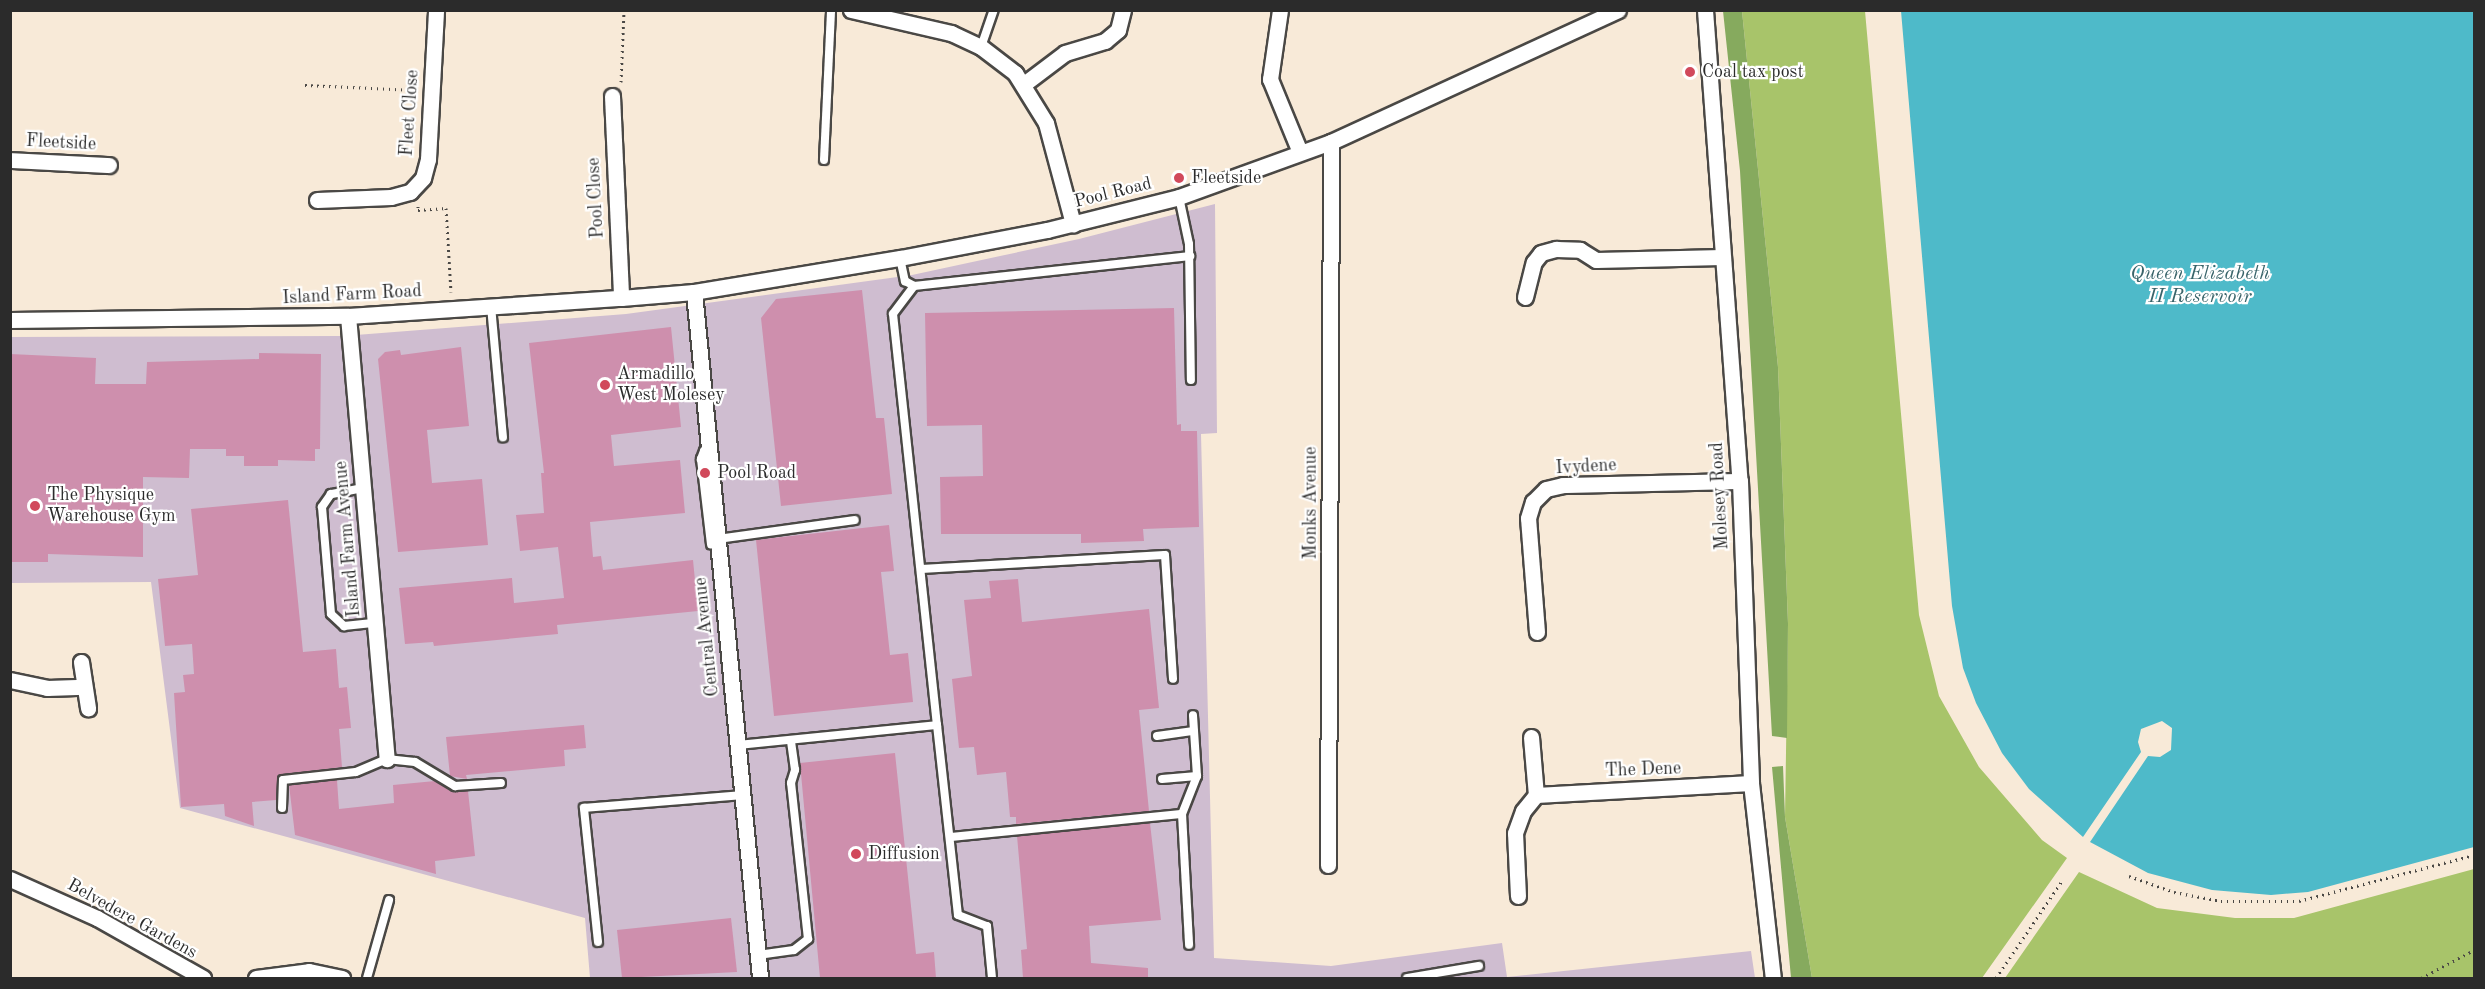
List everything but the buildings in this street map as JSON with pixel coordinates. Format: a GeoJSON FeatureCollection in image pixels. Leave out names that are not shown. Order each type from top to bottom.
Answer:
{"type":"FeatureCollection","features":[{"type":"Feature","properties":{"kind":"street","name":"Fleet Close"},"geometry":{"type":"LineString","coordinates":[[417,186],[428,159],[436,10]]}},
{"type":"Feature","properties":{"kind":"street"},"geometry":{"type":"LineString","coordinates":[[850,10],[951,33],[981,47],[1024,84],[1046,123],[1073,224]]}},
{"type":"Feature","properties":{"kind":"street"},"geometry":{"type":"LineString","coordinates":[[1024,84],[1065,53],[1105,41],[1118,30],[1123,10]]}},
{"type":"Feature","properties":{"kind":"street"},"geometry":{"type":"LineString","coordinates":[[1280,10],[1270,79],[1300,152]]}},
{"type":"Feature","properties":{"kind":"street","name":"Pool Road"},"geometry":{"type":"LineString","coordinates":[[694,292],[900,258],[1073,224],[1179,197],[1331,142],[1618,10]]}},
{"type":"Feature","properties":{"kind":"street","name":"Molesey Road"},"geometry":{"type":"LineString","coordinates":[[1705,10],[1740,481],[1751,783],[1773,978]]}},
{"type":"Feature","properties":{"kind":"street","name":"Pool Close"},"geometry":{"type":"LineString","coordinates":[[612,96],[621,298]]}},
{"type":"Feature","properties":{"kind":"street","name":"Monks Avenue"},"geometry":{"type":"LineString","coordinates":[[1328,865],[1331,142]]}},
{"type":"Feature","properties":{"kind":"street","name":"Fleetside"},"geometry":{"type":"LineString","coordinates":[[10,160],[109,165]]}},
{"type":"Feature","properties":{"kind":"street"},"geometry":{"type":"LineString","coordinates":[[317,200],[391,197],[417,186]]}},
{"type":"Feature","properties":{"kind":"street"},"geometry":{"type":"LineString","coordinates":[[1525,297],[1534,262],[1541,253],[1556,249],[1580,250],[1596,260],[1722,257]]}},
{"type":"Feature","properties":{"kind":"street","name":"Island Farm Road"},"geometry":{"type":"LineString","coordinates":[[10,320],[348,316],[694,292]]}},
{"type":"Feature","properties":{"kind":"street","name":"Central Avenue"},"geometry":{"type":"LineString","coordinates":[[694,292],[760,978]]}},
{"type":"Feature","properties":{"kind":"street","name":"Island Farm Avenue"},"geometry":{"type":"LineString","coordinates":[[348,316],[387,759]]}},
{"type":"Feature","properties":{"kind":"street","name":"Ivydene"},"geometry":{"type":"LineString","coordinates":[[1537,632],[1528,518],[1533,502],[1546,489],[1563,486],[1740,481]]}},
{"type":"Feature","properties":{"kind":"street"},"geometry":{"type":"LineString","coordinates":[[81,662],[88,708]]}},
{"type":"Feature","properties":{"kind":"street"},"geometry":{"type":"LineString","coordinates":[[10,680],[47,688],[84,687]]}},
{"type":"Feature","properties":{"kind":"street"},"geometry":{"type":"LineString","coordinates":[[1518,896],[1515,833],[1523,811],[1536,795],[1531,737]]}},
{"type":"Feature","properties":{"kind":"street","name":"The Dene"},"geometry":{"type":"LineString","coordinates":[[1536,795],[1751,783]]}},
{"type":"Feature","properties":{"kind":"street","name":"Belvedere Gardens"},"geometry":{"type":"LineString","coordinates":[[10,879],[98,918],[203,978]]}},
{"type":"Feature","properties":{"kind":"street"},"geometry":{"type":"LineString","coordinates":[[256,978],[309,971],[342,978]]}},
{"type":"Feature","properties":{"kind":"lane"},"geometry":{"type":"LineString","coordinates":[[824,160],[831,10]]}},
{"type":"Feature","properties":{"kind":"lane"},"geometry":{"type":"LineString","coordinates":[[981,47],[994,10]]}},
{"type":"Feature","properties":{"kind":"lane"},"geometry":{"type":"LineString","coordinates":[[1179,197],[1188,230],[1190,256],[1191,380]]}},
{"type":"Feature","properties":{"kind":"lane"},"geometry":{"type":"LineString","coordinates":[[900,258],[905,281],[914,286],[1190,256]]}},
{"type":"Feature","properties":{"kind":"lane"},"geometry":{"type":"LineString","coordinates":[[914,286],[893,314],[958,915],[987,926],[992,978]]}},
{"type":"Feature","properties":{"kind":"lane"},"geometry":{"type":"LineString","coordinates":[[491,306],[503,437]]}},
{"type":"Feature","properties":{"kind":"lane"},"geometry":{"type":"LineString","coordinates":[[710,452],[704,450],[701,459],[703,491],[712,552],[719,558]]}},
{"type":"Feature","properties":{"kind":"lane"},"geometry":{"type":"LineString","coordinates":[[363,488],[331,494],[322,507],[331,614],[344,626],[375,623]]}},
{"type":"Feature","properties":{"kind":"lane"},"geometry":{"type":"LineString","coordinates":[[718,539],[855,520]]}},
{"type":"Feature","properties":{"kind":"lane"},"geometry":{"type":"LineString","coordinates":[[921,569],[1165,555],[1173,678]]}},
{"type":"Feature","properties":{"kind":"lane"},"geometry":{"type":"LineString","coordinates":[[1189,945],[1182,814],[1197,776],[1193,714]]}},
{"type":"Feature","properties":{"kind":"lane"},"geometry":{"type":"LineString","coordinates":[[737,745],[791,742],[937,725]]}},
{"type":"Feature","properties":{"kind":"lane"},"geometry":{"type":"LineString","coordinates":[[1156,736],[1194,731]]}},
{"type":"Feature","properties":{"kind":"lane"},"geometry":{"type":"LineString","coordinates":[[758,955],[794,950],[808,939],[791,783],[795,770],[791,742]]}},
{"type":"Feature","properties":{"kind":"lane"},"geometry":{"type":"LineString","coordinates":[[282,808],[283,780],[356,772],[387,759],[414,762],[455,786],[501,783]]}},
{"type":"Feature","properties":{"kind":"lane"},"geometry":{"type":"LineString","coordinates":[[1162,779],[1197,776]]}},
{"type":"Feature","properties":{"kind":"lane"},"geometry":{"type":"LineString","coordinates":[[598,942],[584,808],[742,795]]}},
{"type":"Feature","properties":{"kind":"lane"},"geometry":{"type":"LineString","coordinates":[[950,837],[1182,814]]}},
{"type":"Feature","properties":{"kind":"lane"},"geometry":{"type":"LineString","coordinates":[[367,978],[389,900]]}},
{"type":"Feature","properties":{"kind":"lane"},"geometry":{"type":"LineString","coordinates":[[1407,978],[1479,966]]}},
{"type":"Feature","properties":{"kind":"path"},"geometry":{"type":"LineString","coordinates":[[612,96],[620,96],[624,10]]}},
{"type":"Feature","properties":{"kind":"path"},"geometry":{"type":"LineString","coordinates":[[305,85],[432,91]]}},
{"type":"Feature","properties":{"kind":"path"},"geometry":{"type":"LineString","coordinates":[[417,186],[418,210],[446,208],[452,309]]}},
{"type":"Feature","properties":{"kind":"path"},"geometry":{"type":"LineString","coordinates":[[2129,876],[2174,892],[2221,901],[2299,901],[2475,855]]}},
{"type":"Feature","properties":{"kind":"path"},"geometry":{"type":"LineString","coordinates":[[1996,978],[2062,881]]}},
{"type":"Feature","properties":{"kind":"path"},"geometry":{"type":"LineString","coordinates":[[2421,978],[2475,950]]}},
{"type":"Feature","properties":{"kind":"shaded area"},"geometry":{"type":"Polygon","coordinates":[[[1215,204],[1217,433],[1201,434],[1214,958],[1331,966],[1502,943],[1507,977],[1751,951],[1755,978],[590,978],[585,918],[180,808],[151,582],[11,583],[10,337],[343,336],[626,314],[912,275],[1079,239],[1215,204]]]}},
{"type":"Feature","properties":{"kind":"green space"},"geometry":{"type":"Polygon","coordinates":[[[1723,11],[1742,11],[1778,367],[1788,623],[1787,738],[1772,736],[1740,171],[1723,11]]]}},
{"type":"Feature","properties":{"kind":"green space"},"geometry":{"type":"Polygon","coordinates":[[[1742,11],[1865,11],[1919,615],[1939,696],[1979,767],[2042,840],[2067,858],[1982,978],[1812,978],[1785,817],[1788,623],[1778,367],[1742,11]]]}},
{"type":"Feature","properties":{"kind":"green space"},"geometry":{"type":"Polygon","coordinates":[[[1783,766],[1785,817],[1812,978],[1791,978],[1772,767],[1783,766]]]}},
{"type":"Feature","properties":{"kind":"green space"},"geometry":{"type":"Polygon","coordinates":[[[2474,869],[2474,978],[2005,978],[2079,872],[2157,908],[2235,918],[2294,918],[2474,869]]]}},
{"type":"Feature","properties":{"kind":"water","name":"Queen Elizabeth II Reservoir"},"geometry":{"type":"Polygon","coordinates":[[[1901,11],[2474,11],[2474,847],[2308,892],[2271,895],[2212,890],[2148,873],[2090,842],[2148,756],[2160,757],[2171,750],[2172,728],[2162,721],[2141,729],[2138,742],[2141,752],[2083,837],[2029,789],[2002,753],[1976,703],[1963,668],[1952,606],[1901,11]]]}},
{"type":"Feature","properties":{"kind":"place","name":"Coal tax post"},"geometry":{"type":"Point","coordinates":[1690,72]}},
{"type":"Feature","properties":{"kind":"place","name":"Fleetside"},"geometry":{"type":"Point","coordinates":[1179,178]}},
{"type":"Feature","properties":{"kind":"place","name":"Armadillo West Molesey"},"geometry":{"type":"Point","coordinates":[605,385]}},
{"type":"Feature","properties":{"kind":"place","name":"Pool Road"},"geometry":{"type":"Point","coordinates":[705,473]}},
{"type":"Feature","properties":{"kind":"place","name":"The Physique Warehouse Gym"},"geometry":{"type":"Point","coordinates":[35,506]}},
{"type":"Feature","properties":{"kind":"place","name":"Diffusion"},"geometry":{"type":"Point","coordinates":[856,854]}}]}
